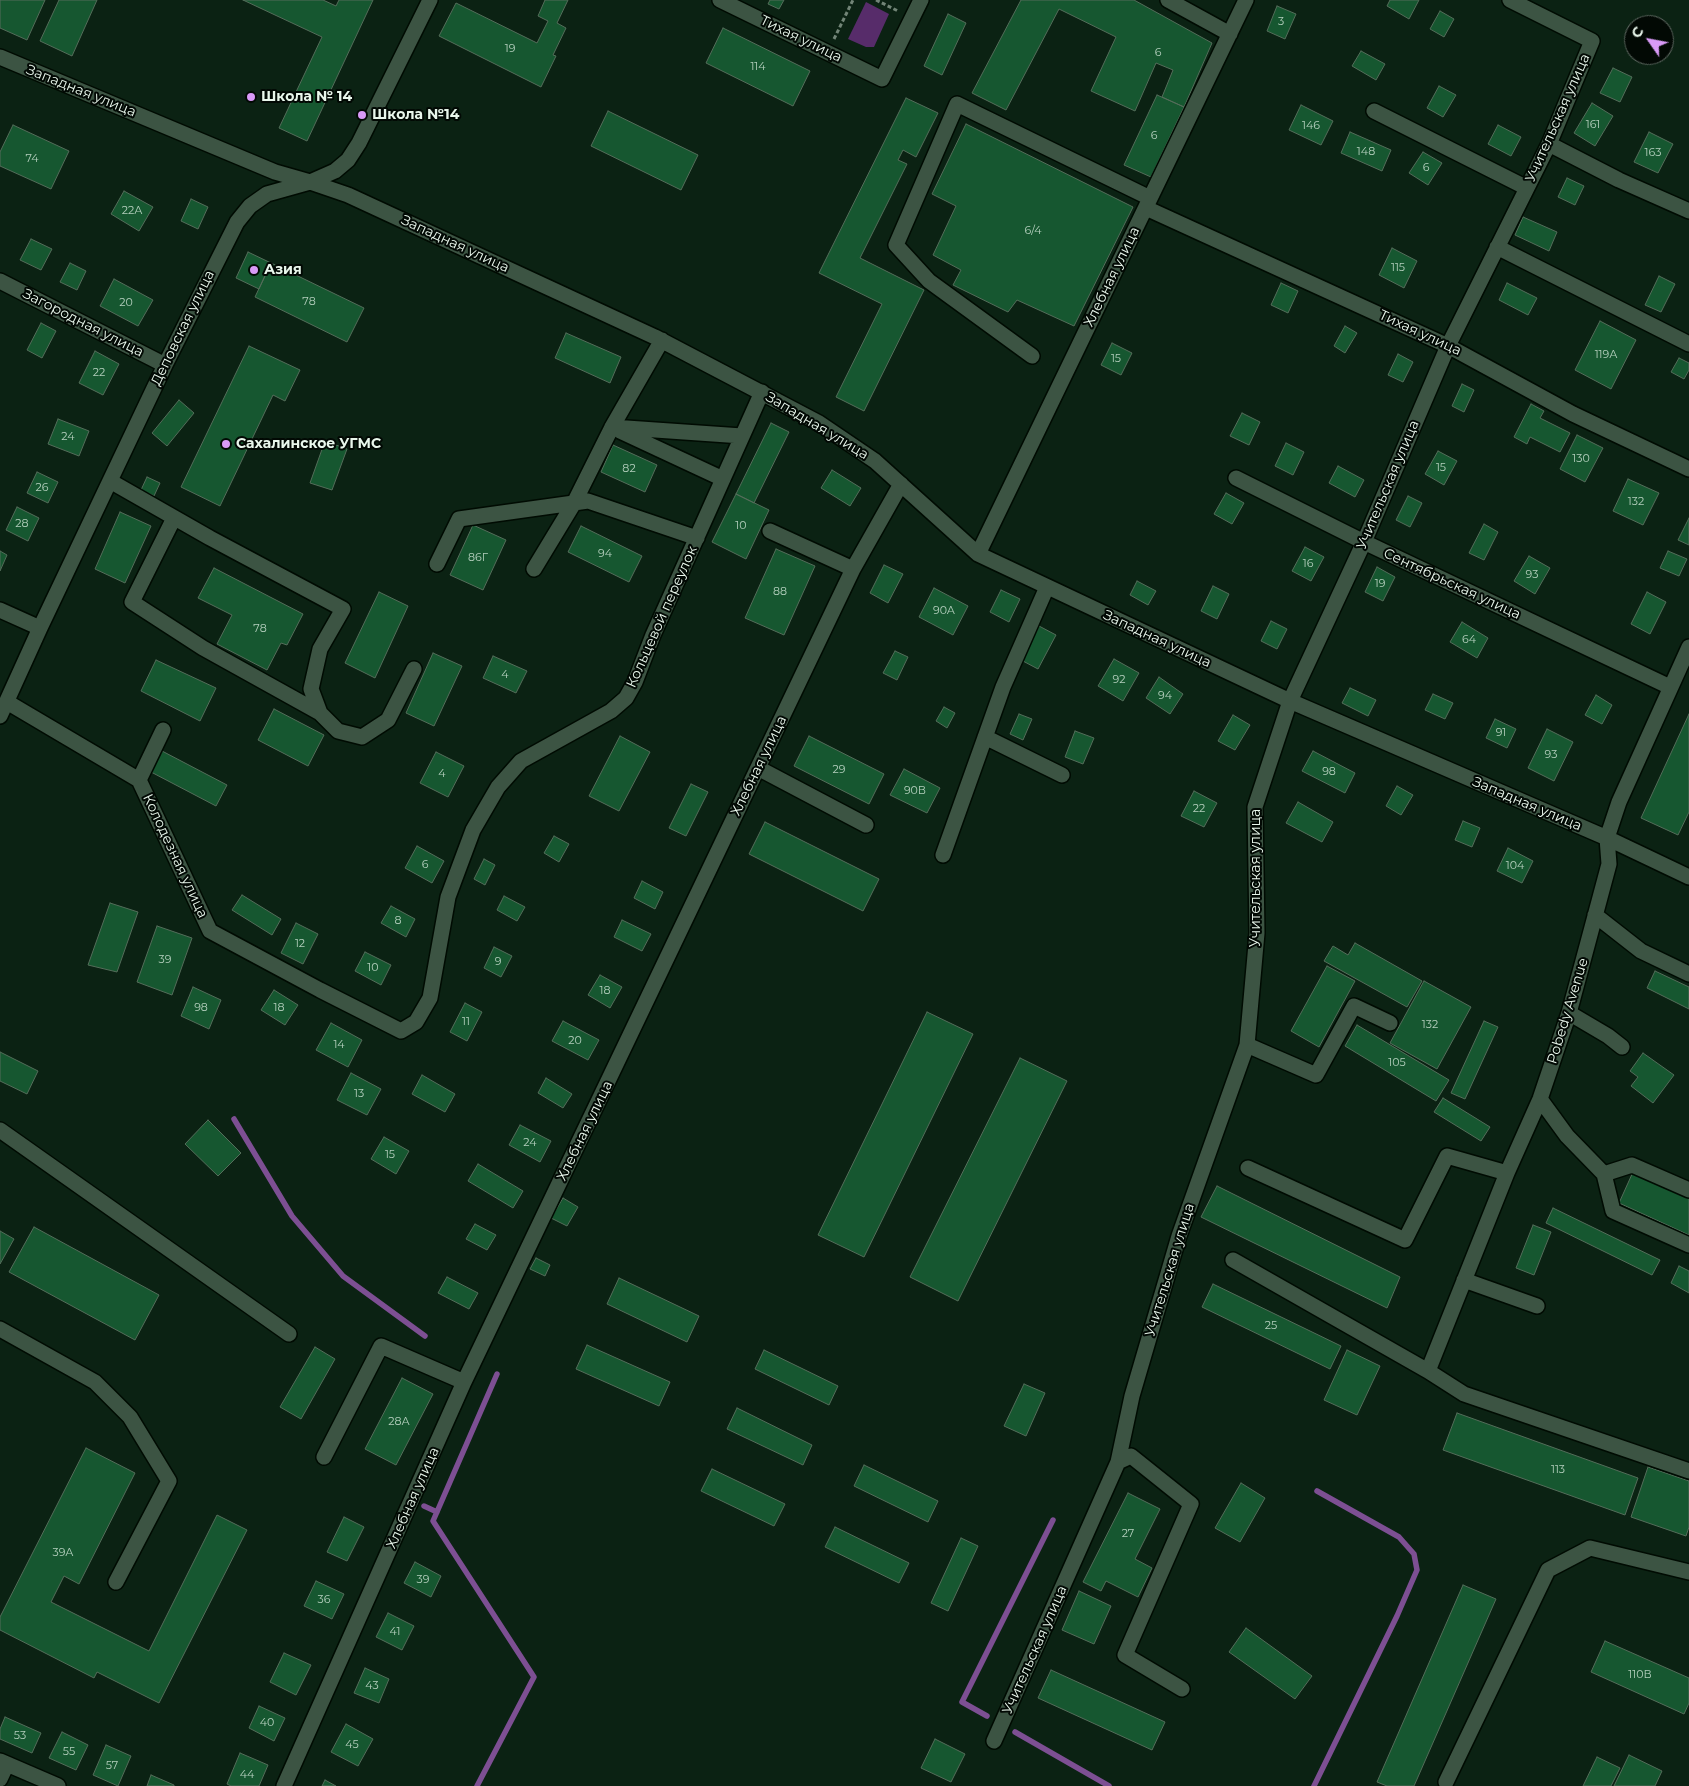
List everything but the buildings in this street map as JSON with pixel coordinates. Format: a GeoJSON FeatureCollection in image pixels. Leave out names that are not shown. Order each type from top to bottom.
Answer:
{"type":"FeatureCollection","features":[{"type":"Feature","properties":{"kind":"street","name":"Деповская улица"},"geometry":{"type":"LineString","coordinates":[[0,716],[165,365],[237,222],[250,206],[267,194],[310,182],[335,171],[348,160],[359,143],[430,0]]}},
{"type":"Feature","properties":{"kind":"street","name":"Тихая улица"},"geometry":{"type":"LineString","coordinates":[[720,0],[882,79],[921,0]]}},
{"type":"Feature","properties":{"kind":"street"},"geometry":{"type":"LineString","coordinates":[[1168,0],[1230,34]]}},
{"type":"Feature","properties":{"kind":"street","name":"Хлебная улица"},"geometry":{"type":"LineString","coordinates":[[978,554],[1246,0]]}},
{"type":"Feature","properties":{"kind":"street","name":"Учительская улица"},"geometry":{"type":"LineString","coordinates":[[994,1741],[1118,1462],[1132,1396],[1179,1236],[1247,1045],[1257,933],[1255,807],[1290,701],[1364,542],[1448,346],[1549,144],[1592,40],[1510,0]]}},
{"type":"Feature","properties":{"kind":"street","name":"Западная улица"},"geometry":{"type":"LineString","coordinates":[[0,57],[275,172],[348,195],[662,340],[819,423],[875,461],[978,554],[1290,701],[1607,838],[1689,877]]}},
{"type":"Feature","properties":{"kind":"street","name":"Тихая улица"},"geometry":{"type":"LineString","coordinates":[[1032,356],[929,280],[896,245],[957,104],[1148,203],[1448,346],[1573,414],[1689,469]]}},
{"type":"Feature","properties":{"kind":"street"},"geometry":{"type":"LineString","coordinates":[[1374,111],[1527,188]]}},
{"type":"Feature","properties":{"kind":"street"},"geometry":{"type":"LineString","coordinates":[[1549,144],[1618,180],[1689,211]]}},
{"type":"Feature","properties":{"kind":"street"},"geometry":{"type":"LineString","coordinates":[[1497,247],[1689,344]]}},
{"type":"Feature","properties":{"kind":"street","name":"Загородная улица"},"geometry":{"type":"LineString","coordinates":[[0,281],[165,365]]}},
{"type":"Feature","properties":{"kind":"street"},"geometry":{"type":"LineString","coordinates":[[534,569],[574,503],[612,427],[662,340]]}},
{"type":"Feature","properties":{"kind":"street","name":"Кольцевой переулок"},"geometry":{"type":"LineString","coordinates":[[401,1031],[416,1022],[430,998],[448,897],[473,830],[498,788],[521,761],[612,711],[626,698],[635,682],[653,635],[762,392]]}},
{"type":"Feature","properties":{"kind":"street"},"geometry":{"type":"LineString","coordinates":[[612,427],[742,436]]}},
{"type":"Feature","properties":{"kind":"street"},"geometry":{"type":"LineString","coordinates":[[612,427],[723,479]]}},
{"type":"Feature","properties":{"kind":"street","name":"Сентябрьская улица"},"geometry":{"type":"LineString","coordinates":[[1236,478],[1364,542],[1670,687]]}},
{"type":"Feature","properties":{"kind":"street"},"geometry":{"type":"LineString","coordinates":[[110,481],[174,518],[343,609],[320,649],[311,690],[320,712]]}},
{"type":"Feature","properties":{"kind":"street","name":"Хлебная улица"},"geometry":{"type":"LineString","coordinates":[[284,1786],[464,1382],[853,569],[901,484]]}},
{"type":"Feature","properties":{"kind":"street"},"geometry":{"type":"LineString","coordinates":[[437,564],[459,519],[588,501],[697,538]]}},
{"type":"Feature","properties":{"kind":"street"},"geometry":{"type":"LineString","coordinates":[[174,518],[132,602],[204,648],[320,712],[338,731],[362,737],[388,720],[414,670]]}},
{"type":"Feature","properties":{"kind":"street"},"geometry":{"type":"LineString","coordinates":[[770,532],[853,569]]}},
{"type":"Feature","properties":{"kind":"street"},"geometry":{"type":"LineString","coordinates":[[943,855],[1002,687],[1047,587]]}},
{"type":"Feature","properties":{"kind":"street"},"geometry":{"type":"LineString","coordinates":[[0,610],[40,628]]}},
{"type":"Feature","properties":{"kind":"street","name":"Pobedy Avenue"},"geometry":{"type":"LineString","coordinates":[[1428,1371],[1507,1173],[1540,1099],[1569,1013],[1609,864],[1607,838],[1619,802],[1670,687],[1687,656]]}},
{"type":"Feature","properties":{"kind":"street","name":"Колодезная улица"},"geometry":{"type":"LineString","coordinates":[[7,702],[139,780],[210,931],[401,1031]]}},
{"type":"Feature","properties":{"kind":"street"},"geometry":{"type":"LineString","coordinates":[[139,780],[163,730]]}},
{"type":"Feature","properties":{"kind":"street"},"geometry":{"type":"LineString","coordinates":[[985,737],[1062,775]]}},
{"type":"Feature","properties":{"kind":"street"},"geometry":{"type":"LineString","coordinates":[[758,768],[866,825]]}},
{"type":"Feature","properties":{"kind":"street"},"geometry":{"type":"LineString","coordinates":[[1595,915],[1641,951],[1689,974]]}},
{"type":"Feature","properties":{"kind":"street"},"geometry":{"type":"LineString","coordinates":[[1247,1045],[1316,1075],[1354,1006],[1390,1023]]}},
{"type":"Feature","properties":{"kind":"street"},"geometry":{"type":"LineString","coordinates":[[1569,1013],[1608,1036],[1622,1047]]}},
{"type":"Feature","properties":{"kind":"street"},"geometry":{"type":"LineString","coordinates":[[1540,1099],[1567,1136],[1604,1174],[1613,1211],[1689,1245]]}},
{"type":"Feature","properties":{"kind":"street"},"geometry":{"type":"LineString","coordinates":[[0,1130],[289,1334]]}},
{"type":"Feature","properties":{"kind":"street"},"geometry":{"type":"LineString","coordinates":[[1248,1168],[1405,1240],[1447,1156],[1507,1173]]}},
{"type":"Feature","properties":{"kind":"street"},"geometry":{"type":"LineString","coordinates":[[1604,1174],[1632,1165],[1689,1190]]}},
{"type":"Feature","properties":{"kind":"street"},"geometry":{"type":"LineString","coordinates":[[1233,1260],[1428,1371],[1464,1394],[1689,1471]]}},
{"type":"Feature","properties":{"kind":"street"},"geometry":{"type":"LineString","coordinates":[[1464,1280],[1537,1306]]}},
{"type":"Feature","properties":{"kind":"street"},"geometry":{"type":"LineString","coordinates":[[0,1329],[95,1382],[130,1417],[169,1481],[116,1582]]}},
{"type":"Feature","properties":{"kind":"street"},"geometry":{"type":"LineString","coordinates":[[324,1456],[381,1346],[464,1382]]}},
{"type":"Feature","properties":{"kind":"street"},"geometry":{"type":"LineString","coordinates":[[1118,1462],[1131,1456],[1191,1504],[1126,1655],[1182,1688]]}},
{"type":"Feature","properties":{"kind":"street"},"geometry":{"type":"LineString","coordinates":[[1446,1782],[1548,1570],[1590,1548],[1689,1572]]}},
{"type":"Feature","properties":{"kind":"street"},"geometry":{"type":"LineString","coordinates":[[0,1779],[3,1763],[58,1786]]}},
{"type":"Feature","properties":{"kind":"path"},"geometry":{"type":"LineString","coordinates":[[832,42],[853,0]]}},
{"type":"Feature","properties":{"kind":"path"},"geometry":{"type":"LineString","coordinates":[[876,0],[903,14]]}},
{"type":"Feature","properties":{"kind":"shaded area"},"geometry":{"type":"Polygon","coordinates":[[[866,2],[889,14],[874,47],[866,47],[848,39],[866,2]]]}},
{"type":"Feature","properties":{"kind":"waterway"},"geometry":{"type":"LineString","coordinates":[[234,1119],[292,1216],[343,1276],[425,1336]]}},
{"type":"Feature","properties":{"kind":"waterway"},"geometry":{"type":"LineString","coordinates":[[477,1786],[534,1677],[433,1521],[497,1374]]}},
{"type":"Feature","properties":{"kind":"waterway"},"geometry":{"type":"LineString","coordinates":[[1314,1786],[1397,1616],[1417,1570],[1414,1554],[1399,1537],[1317,1491]]}},
{"type":"Feature","properties":{"kind":"waterway"},"geometry":{"type":"LineString","coordinates":[[424,1506],[437,1512]]}},
{"type":"Feature","properties":{"kind":"waterway"},"geometry":{"type":"LineString","coordinates":[[987,1716],[962,1702],[1053,1520]]}},
{"type":"Feature","properties":{"kind":"waterway"},"geometry":{"type":"LineString","coordinates":[[1015,1732],[1109,1786]]}},
{"type":"Feature","properties":{"kind":"place","name":"Школа № 14"},"geometry":{"type":"Point","coordinates":[251,97]}},
{"type":"Feature","properties":{"kind":"place","name":"Школа №14"},"geometry":{"type":"Point","coordinates":[362,115]}},
{"type":"Feature","properties":{"kind":"place","name":"Азия"},"geometry":{"type":"Point","coordinates":[254,270]}},
{"type":"Feature","properties":{"kind":"place","name":"Сахалинское УГМС"},"geometry":{"type":"Point","coordinates":[226,444]}}]}
